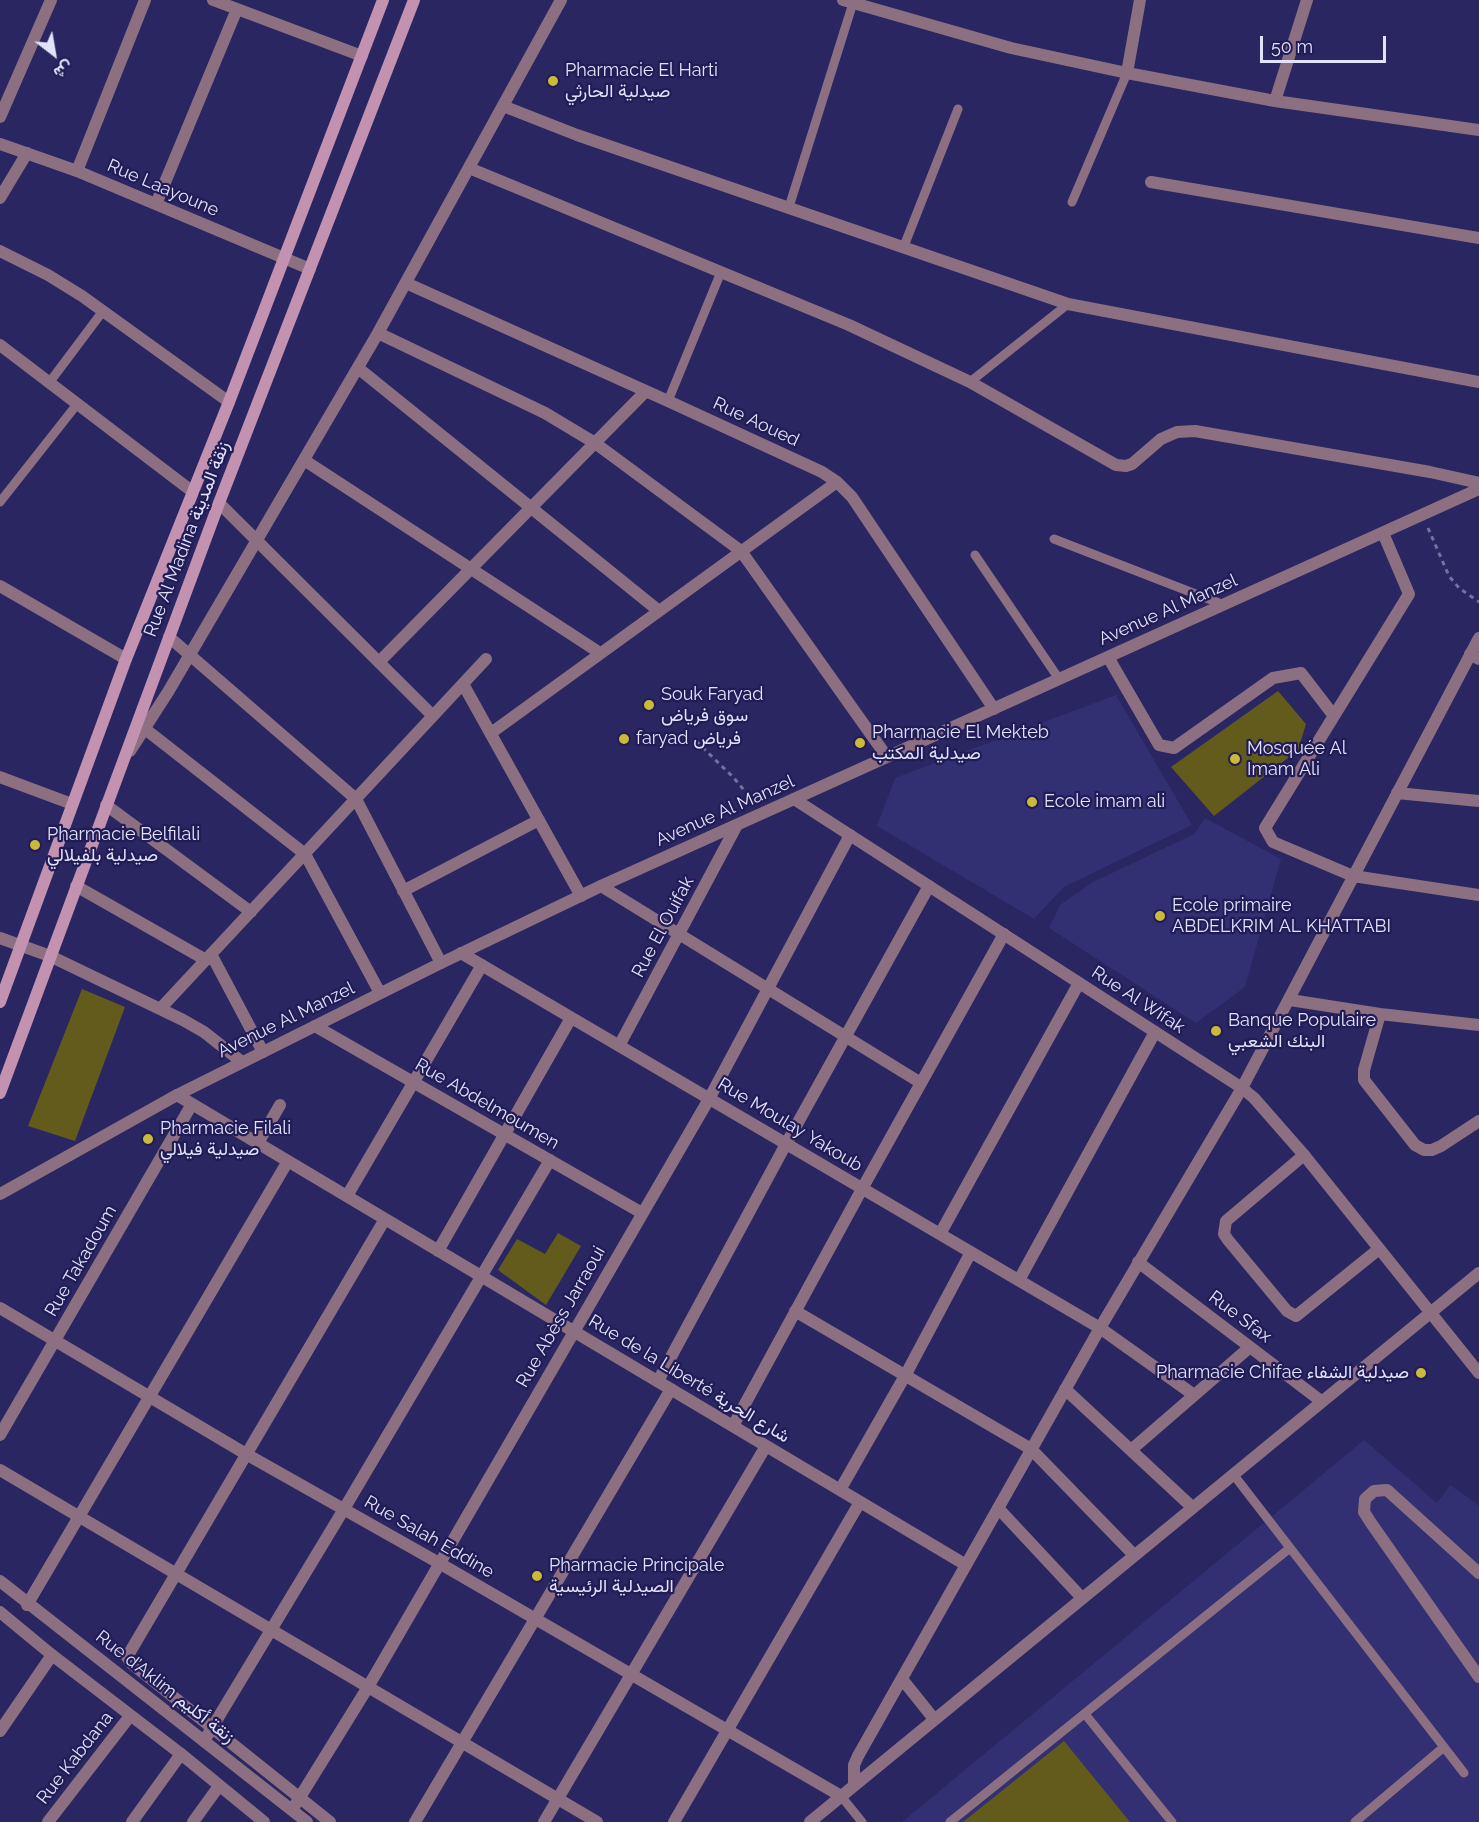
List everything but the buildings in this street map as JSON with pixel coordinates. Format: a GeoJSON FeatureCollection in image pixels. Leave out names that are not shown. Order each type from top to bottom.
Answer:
{"type":"FeatureCollection","features":[{"type":"Feature","properties":{"kind":"main road","name":"Rue Al Madina زنقة المدينة"},"geometry":{"type":"LineString","coordinates":[[0,1002],[126,659],[229,402],[382,0]]}},
{"type":"Feature","properties":{"kind":"main road","name":"Rue Al Madina زنقة المدينة"},"geometry":{"type":"LineString","coordinates":[[0,1093],[121,764],[141,725],[169,637],[219,503],[414,0]]}},
{"type":"Feature","properties":{"kind":"street"},"geometry":{"type":"LineString","coordinates":[[0,117],[51,0]]}},
{"type":"Feature","properties":{"kind":"street"},"geometry":{"type":"LineString","coordinates":[[77,171],[145,0]]}},
{"type":"Feature","properties":{"kind":"street"},"geometry":{"type":"LineString","coordinates":[[213,0],[362,56]]}},
{"type":"Feature","properties":{"kind":"street"},"geometry":{"type":"LineString","coordinates":[[380,993],[305,854],[141,725],[190,656],[358,368],[561,0]]}},
{"type":"Feature","properties":{"kind":"street"},"geometry":{"type":"LineString","coordinates":[[1128,73],[1140,0]]}},
{"type":"Feature","properties":{"kind":"street"},"geometry":{"type":"LineString","coordinates":[[1275,101],[1307,0]]}},
{"type":"Feature","properties":{"kind":"street"},"geometry":{"type":"LineString","coordinates":[[848,2],[1011,48],[1128,73],[1275,101],[1479,130]]}},
{"type":"Feature","properties":{"kind":"street"},"geometry":{"type":"LineString","coordinates":[[156,204],[237,9]]}},
{"type":"Feature","properties":{"kind":"street"},"geometry":{"type":"LineString","coordinates":[[503,106],[577,135],[1068,304],[1479,382]]}},
{"type":"Feature","properties":{"kind":"street","name":"Rue Laayoune"},"geometry":{"type":"LineString","coordinates":[[0,144],[77,171],[310,269]]}},
{"type":"Feature","properties":{"kind":"street"},"geometry":{"type":"LineString","coordinates":[[0,198],[27,153]]}},
{"type":"Feature","properties":{"kind":"street"},"geometry":{"type":"LineString","coordinates":[[469,168],[849,325],[970,382],[1116,465],[1132,464],[1161,439],[1177,432],[1195,431],[1430,472],[1479,483]]}},
{"type":"Feature","properties":{"kind":"street"},"geometry":{"type":"LineString","coordinates":[[1150,182],[1479,238]]}},
{"type":"Feature","properties":{"kind":"street"},"geometry":{"type":"LineString","coordinates":[[0,251],[48,275],[103,311],[229,402]]}},
{"type":"Feature","properties":{"kind":"street","name":"Rue Aoued"},"geometry":{"type":"LineString","coordinates":[[406,283],[822,472],[837,482],[852,497],[994,709]]}},
{"type":"Feature","properties":{"kind":"street"},"geometry":{"type":"LineString","coordinates":[[378,333],[545,412],[595,443],[741,551],[887,757]]}},
{"type":"Feature","properties":{"kind":"street"},"geometry":{"type":"LineString","coordinates":[[3,352],[78,404],[193,492]]}},
{"type":"Feature","properties":{"kind":"street"},"geometry":{"type":"LineString","coordinates":[[358,368],[659,610]]}},
{"type":"Feature","properties":{"kind":"street"},"geometry":{"type":"LineString","coordinates":[[379,662],[646,391]]}},
{"type":"Feature","properties":{"kind":"street"},"geometry":{"type":"LineString","coordinates":[[304,460],[600,653]]}},
{"type":"Feature","properties":{"kind":"street"},"geometry":{"type":"LineString","coordinates":[[491,733],[837,482]]}},
{"type":"Feature","properties":{"kind":"street","name":"Avenue Al Manzel"},"geometry":{"type":"LineString","coordinates":[[0,1194],[177,1095],[461,953],[602,886],[1479,489]]}},
{"type":"Feature","properties":{"kind":"street"},"geometry":{"type":"LineString","coordinates":[[219,503],[433,716]]}},
{"type":"Feature","properties":{"kind":"street"},"geometry":{"type":"LineString","coordinates":[[1383,533],[1409,594],[1265,828],[1273,842],[1353,876],[1479,895]]}},
{"type":"Feature","properties":{"kind":"street"},"geometry":{"type":"LineString","coordinates":[[0,586],[126,659]]}},
{"type":"Feature","properties":{"kind":"street"},"geometry":{"type":"LineString","coordinates":[[169,637],[356,799],[441,963]]}},
{"type":"Feature","properties":{"kind":"street"},"geometry":{"type":"LineString","coordinates":[[854,1786],[854,1765],[858,1756],[1100,1328],[1242,1088],[1397,793],[1475,657],[1479,638]]}},
{"type":"Feature","properties":{"kind":"street"},"geometry":{"type":"LineString","coordinates":[[1108,657],[1159,744],[1174,748],[1273,678],[1301,673],[1334,716]]}},
{"type":"Feature","properties":{"kind":"street"},"geometry":{"type":"LineString","coordinates":[[160,1009],[486,659]]}},
{"type":"Feature","properties":{"kind":"street"},"geometry":{"type":"LineString","coordinates":[[463,684],[581,896]]}},
{"type":"Feature","properties":{"kind":"street"},"geometry":{"type":"LineString","coordinates":[[0,777],[72,804]]}},
{"type":"Feature","properties":{"kind":"street"},"geometry":{"type":"LineString","coordinates":[[1397,793],[1479,801]]}},
{"type":"Feature","properties":{"kind":"street","name":"Rue Al Wifak"},"geometry":{"type":"LineString","coordinates":[[794,799],[1242,1088],[1304,1155],[1479,1373]]}},
{"type":"Feature","properties":{"kind":"street"},"geometry":{"type":"LineString","coordinates":[[106,806],[251,912]]}},
{"type":"Feature","properties":{"kind":"street"},"geometry":{"type":"LineString","coordinates":[[403,891],[538,820]]}},
{"type":"Feature","properties":{"kind":"street","name":"Rue El Ouifak"},"geometry":{"type":"LineString","coordinates":[[619,1046],[737,825]]}},
{"type":"Feature","properties":{"kind":"street","name":"Rue Abèss Jarraoui"},"geometry":{"type":"LineString","coordinates":[[292,1810],[368,1687],[709,1099],[850,835]]}},
{"type":"Feature","properties":{"kind":"street"},"geometry":{"type":"LineString","coordinates":[[76,885],[209,957],[263,1052]]}},
{"type":"Feature","properties":{"kind":"street"},"geometry":{"type":"LineString","coordinates":[[602,886],[921,1083]]}},
{"type":"Feature","properties":{"kind":"street"},"geometry":{"type":"LineString","coordinates":[[658,1381],[929,886]]}},
{"type":"Feature","properties":{"kind":"street"},"geometry":{"type":"LineString","coordinates":[[734,1426],[862,1188],[1004,934]]}},
{"type":"Feature","properties":{"kind":"street"},"geometry":{"type":"LineString","coordinates":[[0,938],[50,956],[160,1009],[204,1032],[242,1062]]}},
{"type":"Feature","properties":{"kind":"street","name":"Rue Moulay Yakoub"},"geometry":{"type":"LineString","coordinates":[[461,953],[1100,1328],[1194,1395]]}},
{"type":"Feature","properties":{"kind":"street"},"geometry":{"type":"LineString","coordinates":[[347,1196],[482,965]]}},
{"type":"Feature","properties":{"kind":"street"},"geometry":{"type":"LineString","coordinates":[[940,1234],[1079,983]]}},
{"type":"Feature","properties":{"kind":"street"},"geometry":{"type":"LineString","coordinates":[[1290,999],[1380,1014],[1479,1025]]}},
{"type":"Feature","properties":{"kind":"street"},"geometry":{"type":"LineString","coordinates":[[1380,1014],[1364,1070],[1364,1080],[1414,1145],[1425,1150],[1432,1150],[1479,1121]]}},
{"type":"Feature","properties":{"kind":"street"},"geometry":{"type":"LineString","coordinates":[[438,1251],[571,1018]]}},
{"type":"Feature","properties":{"kind":"street","name":"Rue Abdelmoumen"},"geometry":{"type":"LineString","coordinates":[[315,1026],[642,1213]]}},
{"type":"Feature","properties":{"kind":"street"},"geometry":{"type":"LineString","coordinates":[[1019,1280],[1155,1032]]}},
{"type":"Feature","properties":{"kind":"street","name":"Rue de la Liberté شارع الحرية"},"geometry":{"type":"LineString","coordinates":[[177,1095],[966,1565]]}},
{"type":"Feature","properties":{"kind":"street","name":"Rue Takadoum"},"geometry":{"type":"LineString","coordinates":[[0,1435],[192,1104]]}},
{"type":"Feature","properties":{"kind":"street"},"geometry":{"type":"LineString","coordinates":[[258,1143],[280,1105]]}},
{"type":"Feature","properties":{"kind":"street"},"geometry":{"type":"LineString","coordinates":[[1304,1155],[1226,1221],[1224,1234],[1227,1240],[1287,1311],[1296,1316],[1379,1250]]}},
{"type":"Feature","properties":{"kind":"street"},"geometry":{"type":"LineString","coordinates":[[204,1741],[550,1160]]}},
{"type":"Feature","properties":{"kind":"street"},"geometry":{"type":"LineString","coordinates":[[27,1605],[288,1161]]}},
{"type":"Feature","properties":{"kind":"street"},"geometry":{"type":"LineString","coordinates":[[330,1822],[131,1663],[127,1657],[385,1219]]}},
{"type":"Feature","properties":{"kind":"street"},"geometry":{"type":"LineString","coordinates":[[840,1490],[906,1374],[971,1252]]}},
{"type":"Feature","properties":{"kind":"street","name":"Rue Sfax"},"geometry":{"type":"LineString","coordinates":[[1138,1262],[1321,1401]]}},
{"type":"Feature","properties":{"kind":"street"},"geometry":{"type":"LineString","coordinates":[[810,1822],[1479,1273]]}},
{"type":"Feature","properties":{"kind":"street","name":"Rue Salah Eddine"},"geometry":{"type":"LineString","coordinates":[[0,1308],[246,1454],[841,1796]]}},
{"type":"Feature","properties":{"kind":"street"},"geometry":{"type":"LineString","coordinates":[[795,1311],[1031,1449],[1134,1555]]}},
{"type":"Feature","properties":{"kind":"street"},"geometry":{"type":"LineString","coordinates":[[1131,1450],[1250,1347]]}},
{"type":"Feature","properties":{"kind":"street"},"geometry":{"type":"LineString","coordinates":[[415,1822],[671,1389]]}},
{"type":"Feature","properties":{"kind":"street"},"geometry":{"type":"LineString","coordinates":[[1065,1389],[1192,1508]]}},
{"type":"Feature","properties":{"kind":"street"},"geometry":{"type":"LineString","coordinates":[[544,1822],[766,1446]]}},
{"type":"Feature","properties":{"kind":"street"},"geometry":{"type":"LineString","coordinates":[[0,1470],[597,1822]]}},
{"type":"Feature","properties":{"kind":"street"},"geometry":{"type":"LineString","coordinates":[[1479,1573],[1387,1490],[1374,1491],[1365,1499],[1364,1512],[1371,1523],[1479,1677]]}},
{"type":"Feature","properties":{"kind":"street"},"geometry":{"type":"LineString","coordinates":[[674,1822],[860,1502]]}},
{"type":"Feature","properties":{"kind":"street"},"geometry":{"type":"LineString","coordinates":[[998,1508],[1082,1598]]}},
{"type":"Feature","properties":{"kind":"street","name":"Rue d’Aklim زنقة أكليم"},"geometry":{"type":"LineString","coordinates":[[0,1581],[27,1605],[70,1634],[307,1822]]}},
{"type":"Feature","properties":{"kind":"street"},"geometry":{"type":"LineString","coordinates":[[0,1612],[130,1716],[182,1754],[264,1822]]}},
{"type":"Feature","properties":{"kind":"street"},"geometry":{"type":"LineString","coordinates":[[0,1731],[52,1655]]}},
{"type":"Feature","properties":{"kind":"street"},"geometry":{"type":"LineString","coordinates":[[902,1679],[934,1719]]}},
{"type":"Feature","properties":{"kind":"street","name":"Rue Kabdana"},"geometry":{"type":"LineString","coordinates":[[48,1822],[130,1716]]}},
{"type":"Feature","properties":{"kind":"street"},"geometry":{"type":"LineString","coordinates":[[132,1822],[182,1754]]}},
{"type":"Feature","properties":{"kind":"street"},"geometry":{"type":"LineString","coordinates":[[193,1822],[219,1786]]}},
{"type":"Feature","properties":{"kind":"lane"},"geometry":{"type":"LineString","coordinates":[[789,207],[848,2]]}},
{"type":"Feature","properties":{"kind":"lane"},"geometry":{"type":"LineString","coordinates":[[1072,202],[1128,73]]}},
{"type":"Feature","properties":{"kind":"lane"},"geometry":{"type":"LineString","coordinates":[[904,246],[958,109]]}},
{"type":"Feature","properties":{"kind":"lane"},"geometry":{"type":"LineString","coordinates":[[668,401],[721,272]]}},
{"type":"Feature","properties":{"kind":"lane"},"geometry":{"type":"LineString","coordinates":[[970,382],[1068,304]]}},
{"type":"Feature","properties":{"kind":"lane"},"geometry":{"type":"LineString","coordinates":[[49,383],[103,311]]}},
{"type":"Feature","properties":{"kind":"lane"},"geometry":{"type":"LineString","coordinates":[[0,502],[78,404]]}},
{"type":"Feature","properties":{"kind":"lane"},"geometry":{"type":"LineString","coordinates":[[1054,539],[1224,605]]}},
{"type":"Feature","properties":{"kind":"lane"},"geometry":{"type":"LineString","coordinates":[[975,555],[1059,679]]}},
{"type":"Feature","properties":{"kind":"lane"},"geometry":{"type":"LineString","coordinates":[[1233,1474],[1464,1773]]}},
{"type":"Feature","properties":{"kind":"lane"},"geometry":{"type":"LineString","coordinates":[[950,1822],[1290,1548]]}},
{"type":"Feature","properties":{"kind":"lane"},"geometry":{"type":"LineString","coordinates":[[1085,1714],[1172,1822]]}},
{"type":"Feature","properties":{"kind":"lane"},"geometry":{"type":"LineString","coordinates":[[1355,1822],[1444,1748]]}},
{"type":"Feature","properties":{"kind":"lane"},"geometry":{"type":"LineString","coordinates":[[841,1796],[862,1822]]}},
{"type":"Feature","properties":{"kind":"path"},"geometry":{"type":"LineString","coordinates":[[1422,515],[1449,576],[1460,588],[1479,602]]}},
{"type":"Feature","properties":{"kind":"path"},"geometry":{"type":"LineString","coordinates":[[696,741],[733,777],[762,814]]}},
{"type":"Feature","properties":{"kind":"shaded area","name":"Ecole imam ali"},"geometry":{"type":"Polygon","coordinates":[[[1116,695],[1192,825],[1064,887],[1034,919],[877,826],[895,778],[1116,695]]]}},
{"type":"Feature","properties":{"kind":"shaded area","name":"Ecole primaire ABDELKRIM AL KHATTABI"},"geometry":{"type":"Polygon","coordinates":[[[1205,818],[1281,859],[1245,987],[1196,1023],[1049,928],[1060,905],[1091,883],[1194,834],[1205,818]]]}},
{"type":"Feature","properties":{"kind":"shaded area"},"geometry":{"type":"Polygon","coordinates":[[[1364,1440],[1437,1503],[1450,1485],[1479,1505],[1479,1822],[902,1822],[1364,1440]]]}},
{"type":"Feature","properties":{"kind":"place","name":"Pharmacie El Harti صيدلية الحارثي"},"geometry":{"type":"Point","coordinates":[553,81]}},
{"type":"Feature","properties":{"kind":"place","name":"Souk Faryad سوق فرياض"},"geometry":{"type":"Point","coordinates":[649,705]}},
{"type":"Feature","properties":{"kind":"place","name":"faryad فرياض"},"geometry":{"type":"Point","coordinates":[624,739]}},
{"type":"Feature","properties":{"kind":"place","name":"Pharmacie El Mekteb صيدلية المكتب"},"geometry":{"type":"Point","coordinates":[860,743]}},
{"type":"Feature","properties":{"kind":"place","name":"Mosquée Al Imam Ali"},"geometry":{"type":"Point","coordinates":[1235,759]}},
{"type":"Feature","properties":{"kind":"place","name":"Ecole imam ali"},"geometry":{"type":"Point","coordinates":[1032,802]}},
{"type":"Feature","properties":{"kind":"place","name":"Pharmacie Belfilali صيدلية بلفيلالي"},"geometry":{"type":"Point","coordinates":[35,845]}},
{"type":"Feature","properties":{"kind":"place","name":"Ecole primaire ABDELKRIM AL KHATTABI"},"geometry":{"type":"Point","coordinates":[1160,916]}},
{"type":"Feature","properties":{"kind":"place","name":"Banque Populaire البنك الشعبي"},"geometry":{"type":"Point","coordinates":[1216,1031]}},
{"type":"Feature","properties":{"kind":"place","name":"Pharmacie Filali صيدلية فيلالي"},"geometry":{"type":"Point","coordinates":[148,1139]}},
{"type":"Feature","properties":{"kind":"place","name":"Pharmacie Chifae صيدلية الشفاء"},"geometry":{"type":"Point","coordinates":[1421,1373]}},
{"type":"Feature","properties":{"kind":"place","name":"Pharmacie Principale الصيدلية الرئيسية"},"geometry":{"type":"Point","coordinates":[537,1576]}}]}
